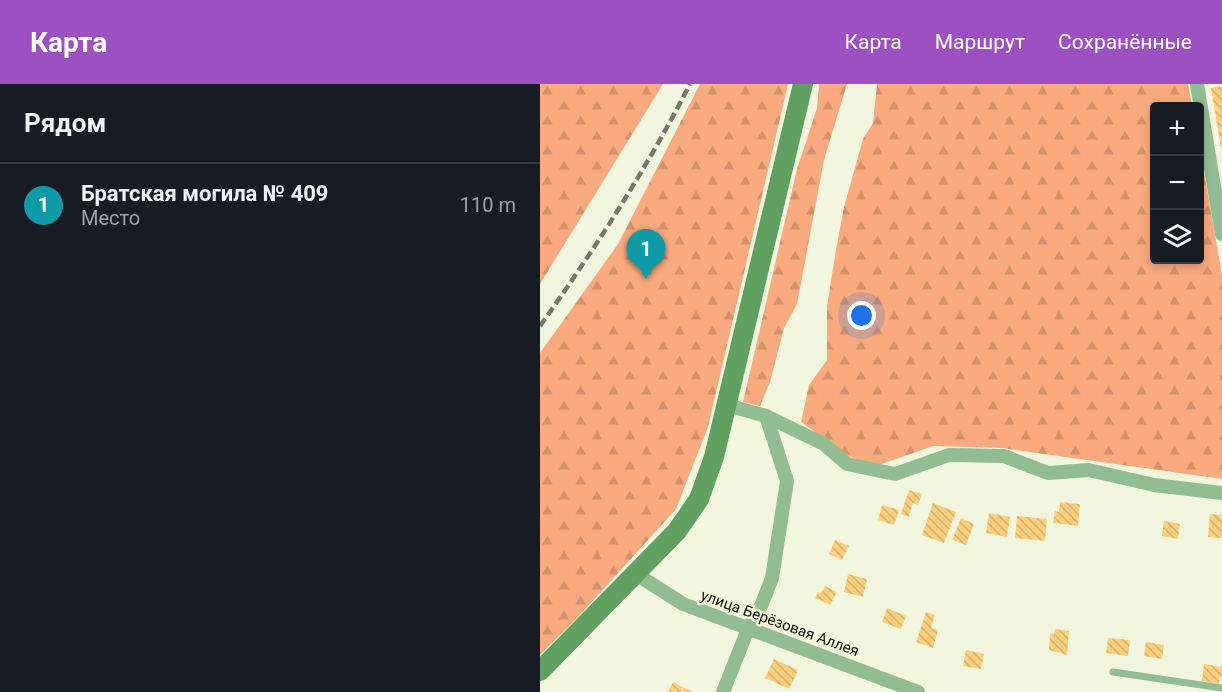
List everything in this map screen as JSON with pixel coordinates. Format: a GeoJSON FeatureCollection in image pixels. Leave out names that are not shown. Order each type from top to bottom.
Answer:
{"type":"FeatureCollection","features":[{"type":"Feature","properties":{"kind":"street"},"geometry":{"type":"LineString","coordinates":[[540,671],[677,531],[699,499],[714,458],[803,84]]}},
{"type":"Feature","properties":{"kind":"street"},"geometry":{"type":"LineString","coordinates":[[1197,84],[1222,234]]}},
{"type":"Feature","properties":{"kind":"street"},"geometry":{"type":"LineString","coordinates":[[727,405],[766,416],[824,444],[847,464],[895,474],[949,455],[1004,456],[1048,473],[1089,470],[1154,484],[1222,494]]}},
{"type":"Feature","properties":{"kind":"street"},"geometry":{"type":"LineString","coordinates":[[723,692],[747,629],[761,606],[772,579],[787,481],[766,416]]}},
{"type":"Feature","properties":{"kind":"street","name":"улица Берёзовая Аллея"},"geometry":{"type":"LineString","coordinates":[[636,573],[683,604],[918,692]]}},
{"type":"Feature","properties":{"kind":"lane"},"geometry":{"type":"LineString","coordinates":[[1113,672],[1222,688]]}},
{"type":"Feature","properties":{"kind":"green space"},"geometry":{"type":"Polygon","coordinates":[[[540,84],[663,84],[540,284],[540,84]]]}},
{"type":"Feature","properties":{"kind":"green space"},"geometry":{"type":"Polygon","coordinates":[[[700,84],[788,84],[708,427],[676,509],[579,616],[540,655],[540,353],[618,244],[700,84]]]}},
{"type":"Feature","properties":{"kind":"green space"},"geometry":{"type":"Polygon","coordinates":[[[819,84],[847,84],[824,160],[797,304],[784,328],[770,382],[760,406],[743,402],[797,169],[817,108],[819,84]]]}},
{"type":"Feature","properties":{"kind":"green space"},"geometry":{"type":"Polygon","coordinates":[[[877,84],[1188,84],[1191,102],[1150,102],[1150,264],[1204,264],[1204,172],[1222,275],[1222,479],[1002,448],[933,446],[876,466],[850,457],[801,422],[809,385],[827,360],[827,306],[844,207],[863,139],[873,123],[877,84]]]}},
{"type":"Feature","properties":{"kind":"building"},"geometry":{"type":"Polygon","coordinates":[[[1222,86],[1222,148],[1221,148],[1211,88],[1222,86]]]}},
{"type":"Feature","properties":{"kind":"building"},"geometry":{"type":"Polygon","coordinates":[[[909,490],[922,494],[918,505],[913,503],[909,517],[901,514],[909,490]]]}},
{"type":"Feature","properties":{"kind":"building"},"geometry":{"type":"Polygon","coordinates":[[[1060,502],[1080,504],[1078,526],[1053,523],[1055,511],[1059,512],[1060,502]]]}},
{"type":"Feature","properties":{"kind":"building"},"geometry":{"type":"Polygon","coordinates":[[[933,503],[956,512],[944,543],[922,535],[933,503]]]}},
{"type":"Feature","properties":{"kind":"building"},"geometry":{"type":"Polygon","coordinates":[[[882,505],[899,510],[894,525],[878,520],[882,505]]]}},
{"type":"Feature","properties":{"kind":"building"},"geometry":{"type":"Polygon","coordinates":[[[989,513],[1010,517],[1007,537],[986,533],[989,513]]]}},
{"type":"Feature","properties":{"kind":"building"},"geometry":{"type":"Polygon","coordinates":[[[1210,514],[1222,515],[1222,538],[1208,537],[1210,514]]]}},
{"type":"Feature","properties":{"kind":"building"},"geometry":{"type":"Polygon","coordinates":[[[1017,516],[1047,519],[1045,541],[1015,538],[1017,516]]]}},
{"type":"Feature","properties":{"kind":"building"},"geometry":{"type":"Polygon","coordinates":[[[961,518],[974,524],[966,545],[952,540],[961,518]]]}},
{"type":"Feature","properties":{"kind":"building"},"geometry":{"type":"Polygon","coordinates":[[[1164,521],[1180,524],[1178,539],[1162,536],[1164,521]]]}},
{"type":"Feature","properties":{"kind":"building"},"geometry":{"type":"Polygon","coordinates":[[[835,540],[849,546],[842,560],[829,554],[835,540]]]}},
{"type":"Feature","properties":{"kind":"building"},"geometry":{"type":"Polygon","coordinates":[[[848,574],[867,579],[863,597],[844,592],[848,574]]]}},
{"type":"Feature","properties":{"kind":"building"},"geometry":{"type":"Polygon","coordinates":[[[825,586],[837,592],[830,605],[815,598],[825,586]]]}},
{"type":"Feature","properties":{"kind":"building"},"geometry":{"type":"Polygon","coordinates":[[[887,608],[906,616],[901,629],[882,622],[887,608]]]}},
{"type":"Feature","properties":{"kind":"building"},"geometry":{"type":"Polygon","coordinates":[[[926,612],[935,615],[931,628],[938,630],[933,648],[916,642],[926,612]]]}},
{"type":"Feature","properties":{"kind":"building"},"geometry":{"type":"Polygon","coordinates":[[[1055,629],[1069,631],[1067,655],[1049,650],[1050,633],[1054,634],[1055,629]]]}},
{"type":"Feature","properties":{"kind":"building"},"geometry":{"type":"Polygon","coordinates":[[[1108,638],[1130,640],[1128,656],[1106,653],[1108,638]]]}},
{"type":"Feature","properties":{"kind":"building"},"geometry":{"type":"Polygon","coordinates":[[[1146,642],[1164,645],[1162,659],[1144,656],[1146,642]]]}},
{"type":"Feature","properties":{"kind":"building"},"geometry":{"type":"Polygon","coordinates":[[[966,650],[984,654],[981,669],[963,666],[966,650]]]}},
{"type":"Feature","properties":{"kind":"building"},"geometry":{"type":"Polygon","coordinates":[[[774,659],[798,670],[789,689],[765,678],[774,659]]]}},
{"type":"Feature","properties":{"kind":"building"},"geometry":{"type":"Polygon","coordinates":[[[1204,664],[1222,667],[1219,684],[1202,681],[1204,664]]]}},
{"type":"Feature","properties":{"kind":"building"},"geometry":{"type":"Polygon","coordinates":[[[673,682],[692,692],[668,692],[673,682]]]}},
{"type":"Feature","properties":{"kind":"railway"},"geometry":{"type":"LineString","coordinates":[[540,326],[620,208],[690,84]]}},
{"type":"Feature","properties":{"kind":"place","name":"Братская могила № 409"},"geometry":{"type":"Point","coordinates":[646,279]}}]}
